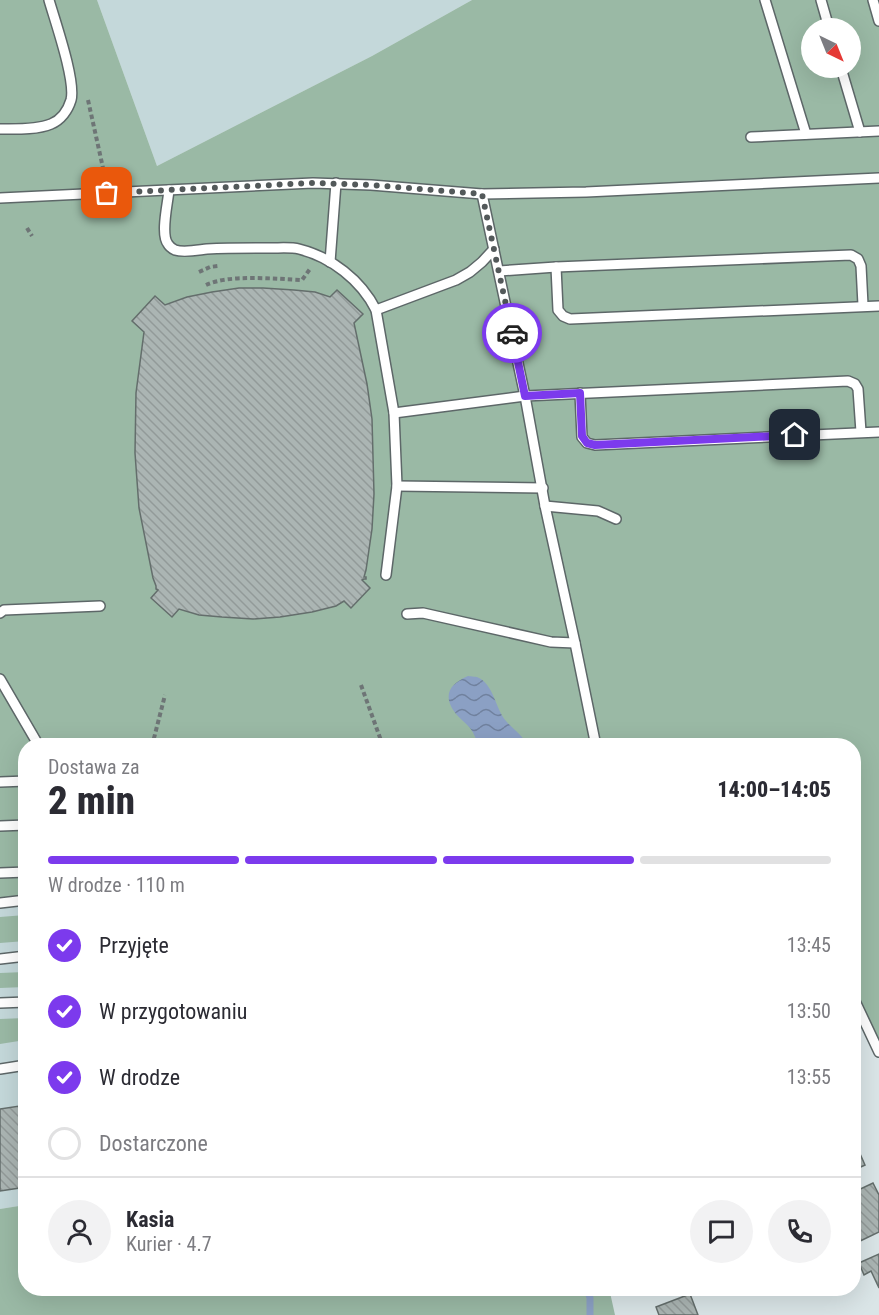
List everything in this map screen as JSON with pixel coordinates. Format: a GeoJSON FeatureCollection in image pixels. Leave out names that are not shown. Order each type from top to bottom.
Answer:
{"type":"FeatureCollection","features":[{"type":"Feature","properties":{"kind":"lane"},"geometry":{"type":"LineString","coordinates":[[0,129],[32,128],[51,124],[65,113],[72,98],[70,72],[49,0]]}},
{"type":"Feature","properties":{"kind":"lane"},"geometry":{"type":"LineString","coordinates":[[765,0],[806,134]]}},
{"type":"Feature","properties":{"kind":"lane"},"geometry":{"type":"LineString","coordinates":[[821,0],[826,18]]}},
{"type":"Feature","properties":{"kind":"lane"},"geometry":{"type":"LineString","coordinates":[[873,0],[879,21]]}},
{"type":"Feature","properties":{"kind":"lane"},"geometry":{"type":"LineString","coordinates":[[844,78],[860,132]]}},
{"type":"Feature","properties":{"kind":"lane"},"geometry":{"type":"LineString","coordinates":[[752,137],[879,131]]}},
{"type":"Feature","properties":{"kind":"lane"},"geometry":{"type":"LineString","coordinates":[[0,198],[336,183],[482,194],[879,178]]}},
{"type":"Feature","properties":{"kind":"lane"},"geometry":{"type":"LineString","coordinates":[[330,262],[336,183]]}},
{"type":"Feature","properties":{"kind":"lane"},"geometry":{"type":"LineString","coordinates":[[169,190],[164,230],[168,245],[175,250],[297,248],[318,256],[344,271],[363,288],[370,298],[376,310],[394,413],[397,486],[386,575]]}},
{"type":"Feature","properties":{"kind":"lane"},"geometry":{"type":"LineString","coordinates":[[482,194],[594,738]]}},
{"type":"Feature","properties":{"kind":"lane"},"geometry":{"type":"LineString","coordinates":[[376,310],[456,280],[470,272],[494,249]]}},
{"type":"Feature","properties":{"kind":"lane"},"geometry":{"type":"LineString","coordinates":[[499,271],[851,255],[858,259],[861,266],[863,305]]}},
{"type":"Feature","properties":{"kind":"lane"},"geometry":{"type":"LineString","coordinates":[[556,267],[558,310],[570,319],[879,306]]}},
{"type":"Feature","properties":{"kind":"lane"},"geometry":{"type":"LineString","coordinates":[[394,413],[525,396],[848,381],[855,384],[858,389],[861,432]]}},
{"type":"Feature","properties":{"kind":"lane"},"geometry":{"type":"LineString","coordinates":[[580,393],[582,436],[587,443],[595,445],[879,432]]}},
{"type":"Feature","properties":{"kind":"lane"},"geometry":{"type":"LineString","coordinates":[[397,486],[543,488]]}},
{"type":"Feature","properties":{"kind":"lane"},"geometry":{"type":"LineString","coordinates":[[545,506],[598,511],[616,519]]}},
{"type":"Feature","properties":{"kind":"lane"},"geometry":{"type":"LineString","coordinates":[[0,613],[4,610],[100,606]]}},
{"type":"Feature","properties":{"kind":"lane"},"geometry":{"type":"LineString","coordinates":[[407,614],[423,613],[551,642],[575,643]]}},
{"type":"Feature","properties":{"kind":"lane"},"geometry":{"type":"LineString","coordinates":[[0,679],[34,738]]}},
{"type":"Feature","properties":{"kind":"lane"},"geometry":{"type":"LineString","coordinates":[[0,782],[18,781]]}},
{"type":"Feature","properties":{"kind":"lane"},"geometry":{"type":"LineString","coordinates":[[0,826],[18,825]]}},
{"type":"Feature","properties":{"kind":"lane"},"geometry":{"type":"LineString","coordinates":[[0,873],[18,872]]}},
{"type":"Feature","properties":{"kind":"lane"},"geometry":{"type":"LineString","coordinates":[[0,903],[18,901]]}},
{"type":"Feature","properties":{"kind":"lane"},"geometry":{"type":"LineString","coordinates":[[0,959],[18,957]]}},
{"type":"Feature","properties":{"kind":"lane"},"geometry":{"type":"LineString","coordinates":[[0,1003],[18,1002]]}},
{"type":"Feature","properties":{"kind":"lane"},"geometry":{"type":"LineString","coordinates":[[861,1014],[879,1052]]}},
{"type":"Feature","properties":{"kind":"lane"},"geometry":{"type":"LineString","coordinates":[[0,1070],[18,1067]]}},
{"type":"Feature","properties":{"kind":"path"},"geometry":{"type":"LineString","coordinates":[[90,107],[105,180]]}},
{"type":"Feature","properties":{"kind":"path"},"geometry":{"type":"LineString","coordinates":[[27,228],[32,236]]}},
{"type":"Feature","properties":{"kind":"path"},"geometry":{"type":"LineString","coordinates":[[206,285],[213,281],[236,279],[302,280],[318,256]]}},
{"type":"Feature","properties":{"kind":"path"},"geometry":{"type":"LineString","coordinates":[[361,685],[380,738]]}},
{"type":"Feature","properties":{"kind":"path"},"geometry":{"type":"LineString","coordinates":[[154,738],[165,695]]}},
{"type":"Feature","properties":{"kind":"shaded area"},"geometry":{"type":"Polygon","coordinates":[[[97,0],[472,0],[372,56],[157,166],[97,0]]]}},
{"type":"Feature","properties":{"kind":"shaded area"},"geometry":{"type":"Polygon","coordinates":[[[0,690],[22,738],[18,738],[18,1206],[0,1209],[0,690]]]}},
{"type":"Feature","properties":{"kind":"green space"},"geometry":{"type":"Polygon","coordinates":[[[0,0],[97,0],[157,166],[372,56],[472,0],[879,0],[879,1041],[870,1022],[861,1027],[861,738],[18,738],[18,777],[0,778],[0,0]]]}},
{"type":"Feature","properties":{"kind":"green space"},"geometry":{"type":"Polygon","coordinates":[[[18,786],[18,820],[0,821],[0,787],[18,786]]]}},
{"type":"Feature","properties":{"kind":"green space"},"geometry":{"type":"Polygon","coordinates":[[[18,830],[18,867],[0,868],[0,831],[18,830]]]}},
{"type":"Feature","properties":{"kind":"green space"},"geometry":{"type":"Polygon","coordinates":[[[18,877],[18,897],[0,899],[0,878],[18,877]]]}},
{"type":"Feature","properties":{"kind":"green space"},"geometry":{"type":"Polygon","coordinates":[[[18,916],[18,942],[0,943],[0,917],[18,916]]]}},
{"type":"Feature","properties":{"kind":"green space"},"geometry":{"type":"Polygon","coordinates":[[[18,972],[18,987],[0,988],[0,973],[18,972]]]}},
{"type":"Feature","properties":{"kind":"green space"},"geometry":{"type":"Polygon","coordinates":[[[18,1018],[18,1041],[0,1044],[0,1019],[18,1018]]]}},
{"type":"Feature","properties":{"kind":"green space"},"geometry":{"type":"Polygon","coordinates":[[[18,1206],[18,1296],[611,1296],[615,1315],[0,1315],[0,1209],[18,1206]]]}},
{"type":"Feature","properties":{"kind":"water"},"geometry":{"type":"Polygon","coordinates":[[[468,676],[483,680],[491,691],[502,716],[523,738],[475,738],[449,702],[452,687],[468,676]]]}},
{"type":"Feature","properties":{"kind":"building"},"geometry":{"type":"Polygon","coordinates":[[[239,288],[315,292],[330,297],[337,290],[363,314],[354,323],[372,419],[374,494],[372,529],[364,577],[366,579],[362,580],[370,588],[351,608],[344,601],[336,606],[312,612],[253,619],[199,615],[179,609],[172,617],[151,598],[158,590],[153,578],[139,508],[135,453],[136,393],[144,332],[132,321],[155,296],[165,305],[187,297],[239,288]]]}},
{"type":"Feature","properties":{"kind":"building"},"geometry":{"type":"Polygon","coordinates":[[[18,1106],[18,1188],[0,1191],[0,1109],[18,1106]]]}},
{"type":"Feature","properties":{"kind":"building"},"geometry":{"type":"Polygon","coordinates":[[[873,1183],[879,1195],[879,1232],[861,1241],[861,1189],[873,1183]]]}},
{"type":"Feature","properties":{"kind":"building"},"geometry":{"type":"Polygon","coordinates":[[[879,1254],[879,1288],[871,1271],[864,1275],[861,1262],[879,1254]]]}},
{"type":"Feature","properties":{"kind":"building"},"geometry":{"type":"Polygon","coordinates":[[[685,1296],[691,1296],[698,1315],[659,1315],[656,1307],[685,1296]]]}},
{"type":"Feature","properties":{"kind":"waterway"},"geometry":{"type":"LineString","coordinates":[[589,1296],[590,1315]]}},
{"type":"Feature","properties":{"kind":"way so far"},"geometry":{"type":"LineString","coordinates":[[107,193],[336,183],[482,194],[512,333]]}},
{"type":"Feature","properties":{"kind":"route"},"geometry":{"type":"LineString","coordinates":[[512,333],[525,396],[580,393],[582,436],[587,443],[595,445],[795,435]]}}]}
